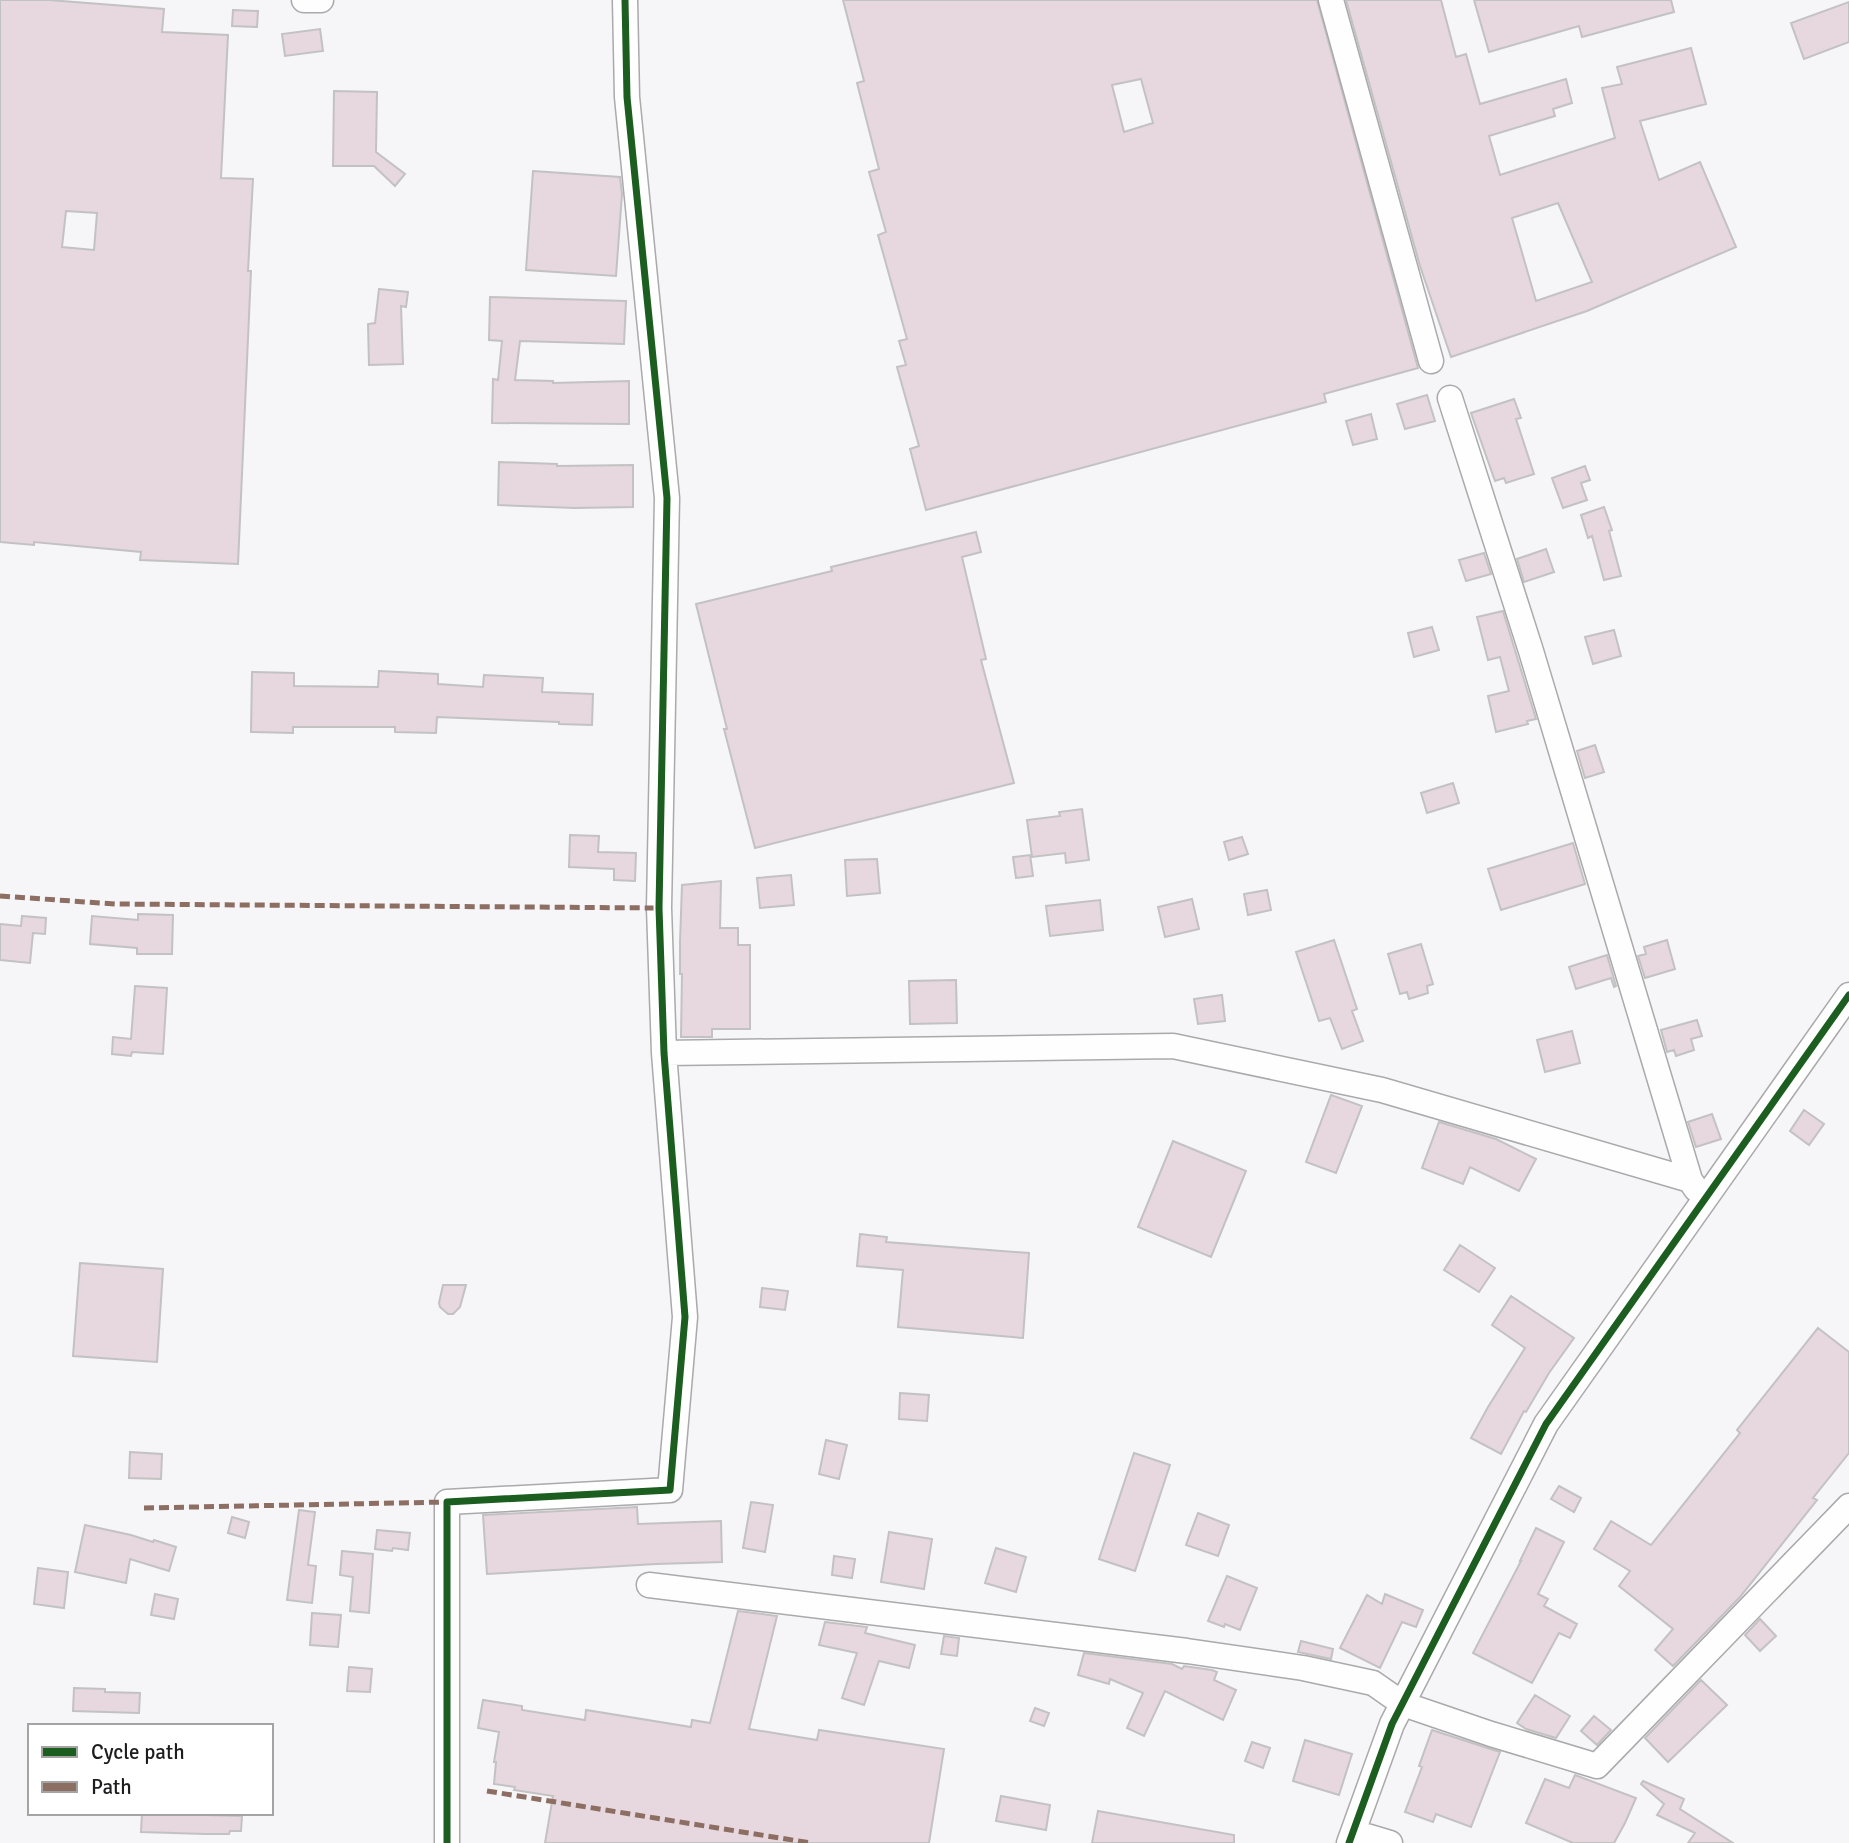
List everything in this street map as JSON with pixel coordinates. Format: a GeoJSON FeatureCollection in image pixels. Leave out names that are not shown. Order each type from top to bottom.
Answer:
{"type":"FeatureCollection","features":[{"type":"Feature","properties":{"kind":"street"},"geometry":{"type":"LineString","coordinates":[[304,0],[321,0]]}},
{"type":"Feature","properties":{"kind":"street"},"geometry":{"type":"LineString","coordinates":[[447,1843],[447,1502],[670,1490],[685,1317],[664,1053],[659,908],[667,498],[627,97],[625,0]]}},
{"type":"Feature","properties":{"kind":"street"},"geometry":{"type":"LineString","coordinates":[[1331,0],[1431,361]]}},
{"type":"Feature","properties":{"kind":"street"},"geometry":{"type":"LineString","coordinates":[[1450,398],[1531,651],[1690,1180],[1702,1202]]}},
{"type":"Feature","properties":{"kind":"street"},"geometry":{"type":"LineString","coordinates":[[1390,1843],[1351,1838],[1392,1724],[1546,1424],[1849,995]]}},
{"type":"Feature","properties":{"kind":"street"},"geometry":{"type":"LineString","coordinates":[[664,1053],[1173,1046],[1382,1090],[1690,1180]]}},
{"type":"Feature","properties":{"kind":"street"},"geometry":{"type":"LineString","coordinates":[[649,1585],[1186,1651],[1303,1668],[1373,1683],[1403,1704],[1597,1766],[1849,1506]]}},
{"type":"Feature","properties":{"kind":"building"},"geometry":{"type":"Polygon","coordinates":[[[0,0],[49,0],[164,9],[162,32],[228,35],[221,178],[253,179],[238,564],[140,560],[141,552],[34,542],[34,545],[0,542],[0,0]],[[66,211],[62,247],[94,250],[97,213],[66,211]]]}},
{"type":"Feature","properties":{"kind":"building"},"geometry":{"type":"Polygon","coordinates":[[[843,0],[1317,0],[1418,368],[1324,394],[1326,402],[926,510],[910,449],[919,446],[897,367],[906,365],[899,341],[907,339],[878,235],[886,232],[869,172],[879,169],[857,83],[864,81],[843,0]],[[1141,79],[1112,85],[1124,132],[1153,123],[1141,79]]]}},
{"type":"Feature","properties":{"kind":"building"},"geometry":{"type":"Polygon","coordinates":[[[1346,0],[1441,0],[1456,57],[1466,54],[1480,104],[1566,79],[1572,103],[1553,109],[1555,116],[1489,136],[1500,175],[1615,138],[1602,88],[1622,84],[1617,67],[1691,48],[1706,104],[1640,121],[1659,180],[1700,162],[1736,247],[1587,311],[1451,357],[1420,266],[1346,0]],[[1558,203],[1512,218],[1536,301],[1592,282],[1558,203]]]}},
{"type":"Feature","properties":{"kind":"building"},"geometry":{"type":"Polygon","coordinates":[[[1474,0],[1671,0],[1674,12],[1582,37],[1579,26],[1489,52],[1474,0]]]}},
{"type":"Feature","properties":{"kind":"building"},"geometry":{"type":"Polygon","coordinates":[[[1849,2],[1849,42],[1804,59],[1791,23],[1849,2]]]}},
{"type":"Feature","properties":{"kind":"building"},"geometry":{"type":"Polygon","coordinates":[[[233,10],[258,11],[257,27],[232,26],[233,10]]]}},
{"type":"Feature","properties":{"kind":"building"},"geometry":{"type":"Polygon","coordinates":[[[320,29],[323,51],[285,56],[282,34],[320,29]]]}},
{"type":"Feature","properties":{"kind":"building"},"geometry":{"type":"Polygon","coordinates":[[[334,91],[377,92],[376,152],[405,174],[395,186],[374,166],[333,166],[334,91]]]}},
{"type":"Feature","properties":{"kind":"building"},"geometry":{"type":"Polygon","coordinates":[[[533,171],[620,177],[622,194],[616,276],[526,270],[533,171]]]}},
{"type":"Feature","properties":{"kind":"building"},"geometry":{"type":"Polygon","coordinates":[[[379,289],[408,292],[406,307],[401,306],[403,364],[369,365],[368,324],[375,323],[379,289]]]}},
{"type":"Feature","properties":{"kind":"building"},"geometry":{"type":"Polygon","coordinates":[[[490,297],[626,301],[624,344],[520,341],[515,380],[553,383],[629,381],[629,424],[492,423],[493,379],[498,380],[502,341],[489,340],[490,297]]]}},
{"type":"Feature","properties":{"kind":"building"},"geometry":{"type":"Polygon","coordinates":[[[1427,395],[1435,421],[1405,429],[1397,404],[1427,395]]]}},
{"type":"Feature","properties":{"kind":"building"},"geometry":{"type":"Polygon","coordinates":[[[1514,399],[1521,418],[1516,419],[1534,474],[1506,483],[1504,478],[1495,481],[1471,413],[1514,399]]]}},
{"type":"Feature","properties":{"kind":"building"},"geometry":{"type":"Polygon","coordinates":[[[1371,414],[1377,439],[1353,445],[1346,421],[1371,414]]]}},
{"type":"Feature","properties":{"kind":"building"},"geometry":{"type":"Polygon","coordinates":[[[499,462],[557,466],[633,465],[633,507],[498,505],[499,462]]]}},
{"type":"Feature","properties":{"kind":"building"},"geometry":{"type":"Polygon","coordinates":[[[1585,466],[1590,480],[1581,483],[1587,500],[1563,508],[1552,478],[1585,466]]]}},
{"type":"Feature","properties":{"kind":"building"},"geometry":{"type":"Polygon","coordinates":[[[1604,507],[1612,530],[1609,531],[1621,576],[1604,580],[1592,536],[1588,538],[1581,515],[1604,507]]]}},
{"type":"Feature","properties":{"kind":"building"},"geometry":{"type":"Polygon","coordinates":[[[976,532],[981,552],[962,557],[986,659],[981,660],[1014,783],[755,848],[724,729],[727,729],[696,604],[832,571],[831,567],[976,532]]]}},
{"type":"Feature","properties":{"kind":"building"},"geometry":{"type":"Polygon","coordinates":[[[1546,549],[1554,572],[1524,582],[1517,559],[1546,549]]]}},
{"type":"Feature","properties":{"kind":"building"},"geometry":{"type":"Polygon","coordinates":[[[1484,553],[1491,574],[1466,581],[1459,560],[1484,553]]]}},
{"type":"Feature","properties":{"kind":"building"},"geometry":{"type":"Polygon","coordinates":[[[1503,611],[1536,719],[1527,721],[1528,724],[1496,732],[1488,696],[1509,691],[1500,657],[1488,660],[1477,617],[1503,611]]]}},
{"type":"Feature","properties":{"kind":"building"},"geometry":{"type":"Polygon","coordinates":[[[1432,627],[1439,650],[1414,657],[1408,633],[1432,627]]]}},
{"type":"Feature","properties":{"kind":"building"},"geometry":{"type":"Polygon","coordinates":[[[1614,630],[1621,656],[1593,664],[1585,637],[1614,630]]]}},
{"type":"Feature","properties":{"kind":"building"},"geometry":{"type":"Polygon","coordinates":[[[379,671],[438,674],[438,684],[483,687],[484,675],[543,678],[542,692],[593,694],[592,725],[437,717],[436,733],[395,732],[395,727],[293,727],[293,733],[251,732],[252,672],[294,673],[294,686],[378,687],[379,671]]]}},
{"type":"Feature","properties":{"kind":"building"},"geometry":{"type":"Polygon","coordinates":[[[1595,745],[1604,772],[1585,778],[1577,751],[1595,745]]]}},
{"type":"Feature","properties":{"kind":"building"},"geometry":{"type":"Polygon","coordinates":[[[1453,783],[1459,803],[1427,813],[1421,793],[1453,783]]]}},
{"type":"Feature","properties":{"kind":"building"},"geometry":{"type":"Polygon","coordinates":[[[1082,809],[1089,860],[1066,863],[1065,853],[1032,857],[1027,820],[1060,816],[1059,812],[1082,809]]]}},
{"type":"Feature","properties":{"kind":"building"},"geometry":{"type":"Polygon","coordinates":[[[570,835],[599,836],[598,852],[636,853],[635,881],[614,880],[614,869],[569,867],[570,835]]]}},
{"type":"Feature","properties":{"kind":"building"},"geometry":{"type":"Polygon","coordinates":[[[1242,837],[1248,854],[1229,860],[1224,842],[1242,837]]]}},
{"type":"Feature","properties":{"kind":"building"},"geometry":{"type":"Polygon","coordinates":[[[1573,843],[1585,884],[1501,910],[1488,869],[1573,843]]]}},
{"type":"Feature","properties":{"kind":"building"},"geometry":{"type":"Polygon","coordinates":[[[1030,855],[1033,876],[1016,878],[1013,857],[1030,855]]]}},
{"type":"Feature","properties":{"kind":"building"},"geometry":{"type":"Polygon","coordinates":[[[877,859],[880,893],[847,896],[845,860],[877,859]]]}},
{"type":"Feature","properties":{"kind":"building"},"geometry":{"type":"Polygon","coordinates":[[[791,875],[794,905],[760,908],[757,878],[791,875]]]}},
{"type":"Feature","properties":{"kind":"building"},"geometry":{"type":"Polygon","coordinates":[[[721,881],[720,928],[738,928],[738,945],[750,945],[750,1029],[712,1029],[712,1037],[681,1037],[682,885],[721,881]]]}},
{"type":"Feature","properties":{"kind":"building"},"geometry":{"type":"Polygon","coordinates":[[[1267,890],[1271,910],[1248,915],[1244,894],[1267,890]]]}},
{"type":"Feature","properties":{"kind":"building"},"geometry":{"type":"Polygon","coordinates":[[[1192,899],[1199,929],[1165,937],[1158,907],[1192,899]]]}},
{"type":"Feature","properties":{"kind":"building"},"geometry":{"type":"Polygon","coordinates":[[[1100,900],[1103,930],[1050,936],[1046,906],[1100,900]]]}},
{"type":"Feature","properties":{"kind":"building"},"geometry":{"type":"Polygon","coordinates":[[[138,914],[173,915],[172,954],[137,954],[137,948],[90,944],[92,916],[138,920],[138,914]]]}},
{"type":"Feature","properties":{"kind":"building"},"geometry":{"type":"Polygon","coordinates":[[[22,916],[46,918],[45,934],[33,933],[30,963],[0,960],[0,924],[21,926],[22,916]]]}},
{"type":"Feature","properties":{"kind":"building"},"geometry":{"type":"Polygon","coordinates":[[[1334,940],[1357,1009],[1352,1011],[1363,1041],[1342,1049],[1330,1018],[1319,1021],[1296,952],[1334,940]]]}},
{"type":"Feature","properties":{"kind":"building"},"geometry":{"type":"Polygon","coordinates":[[[1667,940],[1675,969],[1645,978],[1638,956],[1646,954],[1644,947],[1667,940]]]}},
{"type":"Feature","properties":{"kind":"building"},"geometry":{"type":"Polygon","coordinates":[[[1421,944],[1433,984],[1427,986],[1428,993],[1409,999],[1407,992],[1400,994],[1388,954],[1421,944]]]}},
{"type":"Feature","properties":{"kind":"building"},"geometry":{"type":"Polygon","coordinates":[[[1607,955],[1616,986],[1614,987],[1611,978],[1576,989],[1569,967],[1607,955]]]}},
{"type":"Feature","properties":{"kind":"building"},"geometry":{"type":"Polygon","coordinates":[[[956,980],[957,1023],[910,1024],[909,981],[956,980]]]}},
{"type":"Feature","properties":{"kind":"building"},"geometry":{"type":"Polygon","coordinates":[[[135,986],[167,988],[163,1054],[112,1054],[113,1037],[131,1039],[135,986]]]}},
{"type":"Feature","properties":{"kind":"building"},"geometry":{"type":"Polygon","coordinates":[[[1222,995],[1225,1021],[1198,1024],[1194,999],[1222,995]]]}},
{"type":"Feature","properties":{"kind":"building"},"geometry":{"type":"Polygon","coordinates":[[[1697,1020],[1702,1036],[1691,1039],[1694,1050],[1676,1056],[1674,1050],[1667,1052],[1661,1030],[1697,1020]]]}},
{"type":"Feature","properties":{"kind":"building"},"geometry":{"type":"Polygon","coordinates":[[[1572,1031],[1580,1063],[1545,1072],[1537,1040],[1572,1031]]]}},
{"type":"Feature","properties":{"kind":"building"},"geometry":{"type":"Polygon","coordinates":[[[1331,1095],[1362,1106],[1336,1173],[1306,1162],[1331,1095]]]}},
{"type":"Feature","properties":{"kind":"building"},"geometry":{"type":"Polygon","coordinates":[[[1804,1110],[1824,1124],[1809,1145],[1790,1131],[1804,1110]]]}},
{"type":"Feature","properties":{"kind":"building"},"geometry":{"type":"Polygon","coordinates":[[[1712,1114],[1721,1139],[1696,1147],[1688,1122],[1712,1114]]]}},
{"type":"Feature","properties":{"kind":"building"},"geometry":{"type":"Polygon","coordinates":[[[1439,1122],[1496,1139],[1536,1159],[1519,1191],[1470,1167],[1463,1184],[1422,1168],[1439,1122]]]}},
{"type":"Feature","properties":{"kind":"building"},"geometry":{"type":"Polygon","coordinates":[[[1173,1141],[1246,1171],[1211,1257],[1138,1227],[1173,1141]]]}},
{"type":"Feature","properties":{"kind":"building"},"geometry":{"type":"Polygon","coordinates":[[[860,1234],[887,1237],[886,1242],[1029,1253],[1023,1338],[898,1327],[903,1270],[857,1266],[860,1234]]]}},
{"type":"Feature","properties":{"kind":"building"},"geometry":{"type":"Polygon","coordinates":[[[1460,1245],[1495,1268],[1479,1292],[1444,1270],[1460,1245]]]}},
{"type":"Feature","properties":{"kind":"building"},"geometry":{"type":"Polygon","coordinates":[[[80,1263],[163,1269],[157,1362],[73,1356],[80,1263]]]}},
{"type":"Feature","properties":{"kind":"building"},"geometry":{"type":"Polygon","coordinates":[[[443,1285],[466,1285],[460,1307],[453,1314],[448,1314],[440,1307],[443,1285]]]}},
{"type":"Feature","properties":{"kind":"building"},"geometry":{"type":"Polygon","coordinates":[[[762,1288],[788,1291],[785,1310],[760,1307],[762,1288]]]}},
{"type":"Feature","properties":{"kind":"building"},"geometry":{"type":"Polygon","coordinates":[[[1511,1296],[1574,1338],[1526,1412],[1524,1411],[1501,1454],[1471,1438],[1525,1348],[1492,1325],[1511,1296]]]}},
{"type":"Feature","properties":{"kind":"building"},"geometry":{"type":"Polygon","coordinates":[[[1818,1328],[1849,1352],[1849,1453],[1813,1498],[1817,1500],[1740,1597],[1673,1666],[1655,1650],[1673,1629],[1619,1586],[1630,1571],[1594,1549],[1611,1521],[1651,1545],[1740,1433],[1737,1430],[1818,1328]]]}},
{"type":"Feature","properties":{"kind":"building"},"geometry":{"type":"Polygon","coordinates":[[[900,1393],[929,1395],[927,1421],[899,1419],[900,1393]]]}},
{"type":"Feature","properties":{"kind":"building"},"geometry":{"type":"Polygon","coordinates":[[[826,1440],[847,1445],[839,1479],[819,1474],[826,1440]]]}},
{"type":"Feature","properties":{"kind":"building"},"geometry":{"type":"Polygon","coordinates":[[[130,1452],[162,1454],[161,1479],[129,1478],[130,1452]]]}},
{"type":"Feature","properties":{"kind":"building"},"geometry":{"type":"Polygon","coordinates":[[[1134,1453],[1170,1465],[1135,1571],[1099,1559],[1134,1453]]]}},
{"type":"Feature","properties":{"kind":"building"},"geometry":{"type":"Polygon","coordinates":[[[1559,1486],[1581,1498],[1574,1512],[1551,1499],[1559,1486]]]}},
{"type":"Feature","properties":{"kind":"building"},"geometry":{"type":"Polygon","coordinates":[[[751,1502],[773,1505],[765,1552],[743,1548],[751,1502]]]}},
{"type":"Feature","properties":{"kind":"building"},"geometry":{"type":"Polygon","coordinates":[[[637,1507],[638,1524],[721,1521],[722,1562],[487,1574],[483,1515],[637,1507]]]}},
{"type":"Feature","properties":{"kind":"building"},"geometry":{"type":"Polygon","coordinates":[[[299,1510],[315,1512],[308,1565],[316,1566],[312,1603],[287,1600],[299,1510]]]}},
{"type":"Feature","properties":{"kind":"building"},"geometry":{"type":"Polygon","coordinates":[[[1198,1513],[1229,1525],[1218,1556],[1186,1545],[1198,1513]]]}},
{"type":"Feature","properties":{"kind":"building"},"geometry":{"type":"Polygon","coordinates":[[[232,1517],[249,1522],[245,1538],[228,1533],[232,1517]]]}},
{"type":"Feature","properties":{"kind":"building"},"geometry":{"type":"Polygon","coordinates":[[[85,1525],[176,1547],[169,1571],[130,1559],[126,1583],[75,1572],[85,1525]]]}},
{"type":"Feature","properties":{"kind":"building"},"geometry":{"type":"Polygon","coordinates":[[[1536,1528],[1564,1542],[1538,1594],[1548,1599],[1544,1606],[1577,1624],[1570,1638],[1559,1633],[1532,1683],[1473,1653],[1536,1528]]]}},
{"type":"Feature","properties":{"kind":"building"},"geometry":{"type":"Polygon","coordinates":[[[377,1530],[410,1533],[408,1550],[375,1549],[377,1530]]]}},
{"type":"Feature","properties":{"kind":"building"},"geometry":{"type":"Polygon","coordinates":[[[889,1532],[932,1539],[924,1589],[881,1582],[889,1532]]]}},
{"type":"Feature","properties":{"kind":"building"},"geometry":{"type":"Polygon","coordinates":[[[996,1548],[1026,1557],[1016,1592],[985,1583],[996,1548]]]}},
{"type":"Feature","properties":{"kind":"building"},"geometry":{"type":"Polygon","coordinates":[[[342,1551],[373,1554],[369,1613],[350,1611],[353,1577],[340,1575],[342,1551]]]}},
{"type":"Feature","properties":{"kind":"building"},"geometry":{"type":"Polygon","coordinates":[[[834,1556],[855,1559],[852,1578],[832,1575],[834,1556]]]}},
{"type":"Feature","properties":{"kind":"building"},"geometry":{"type":"Polygon","coordinates":[[[38,1568],[68,1572],[64,1608],[34,1604],[38,1568]]]}},
{"type":"Feature","properties":{"kind":"building"},"geometry":{"type":"Polygon","coordinates":[[[1227,1576],[1257,1588],[1240,1630],[1208,1621],[1227,1576]]]}},
{"type":"Feature","properties":{"kind":"building"},"geometry":{"type":"Polygon","coordinates":[[[155,1594],[178,1599],[174,1619],[151,1615],[155,1594]]]}},
{"type":"Feature","properties":{"kind":"building"},"geometry":{"type":"Polygon","coordinates":[[[1385,1594],[1423,1610],[1416,1627],[1402,1622],[1380,1668],[1340,1648],[1367,1595],[1382,1604],[1385,1594]]]}},
{"type":"Feature","properties":{"kind":"building"},"geometry":{"type":"Polygon","coordinates":[[[738,1611],[777,1616],[749,1729],[817,1740],[819,1730],[944,1749],[929,1843],[545,1843],[553,1796],[494,1784],[494,1762],[499,1732],[478,1728],[483,1700],[522,1706],[522,1710],[585,1720],[586,1710],[691,1727],[692,1720],[710,1723],[738,1611]]]}},
{"type":"Feature","properties":{"kind":"building"},"geometry":{"type":"Polygon","coordinates":[[[312,1613],[341,1615],[338,1647],[310,1645],[312,1613]]]}},
{"type":"Feature","properties":{"kind":"building"},"geometry":{"type":"Polygon","coordinates":[[[1760,1619],[1776,1636],[1760,1651],[1745,1635],[1760,1619]]]}},
{"type":"Feature","properties":{"kind":"building"},"geometry":{"type":"Polygon","coordinates":[[[825,1622],[867,1627],[865,1633],[915,1645],[909,1668],[879,1661],[864,1705],[842,1698],[857,1653],[819,1645],[825,1622]]]}},
{"type":"Feature","properties":{"kind":"building"},"geometry":{"type":"Polygon","coordinates":[[[944,1636],[959,1638],[957,1656],[941,1654],[944,1636]]]}},
{"type":"Feature","properties":{"kind":"building"},"geometry":{"type":"Polygon","coordinates":[[[1301,1641],[1333,1649],[1331,1659],[1298,1652],[1301,1641]]]}},
{"type":"Feature","properties":{"kind":"building"},"geometry":{"type":"Polygon","coordinates":[[[1084,1653],[1172,1664],[1182,1669],[1184,1666],[1212,1670],[1217,1672],[1214,1680],[1236,1690],[1223,1720],[1165,1691],[1144,1736],[1127,1728],[1143,1693],[1110,1679],[1109,1684],[1078,1675],[1084,1653]]]}},
{"type":"Feature","properties":{"kind":"building"},"geometry":{"type":"Polygon","coordinates":[[[349,1667],[372,1669],[370,1692],[347,1691],[349,1667]]]}},
{"type":"Feature","properties":{"kind":"building"},"geometry":{"type":"Polygon","coordinates":[[[1701,1680],[1727,1705],[1668,1762],[1645,1738],[1701,1680]]]}},
{"type":"Feature","properties":{"kind":"building"},"geometry":{"type":"Polygon","coordinates":[[[74,1688],[140,1693],[139,1713],[73,1711],[74,1688]]]}},
{"type":"Feature","properties":{"kind":"building"},"geometry":{"type":"Polygon","coordinates":[[[1535,1695],[1570,1716],[1556,1738],[1526,1729],[1517,1723],[1535,1695]]]}},
{"type":"Feature","properties":{"kind":"building"},"geometry":{"type":"Polygon","coordinates":[[[1035,1708],[1049,1713],[1044,1726],[1030,1721],[1035,1708]]]}},
{"type":"Feature","properties":{"kind":"building"},"geometry":{"type":"Polygon","coordinates":[[[1594,1716],[1611,1730],[1597,1745],[1581,1731],[1594,1716]]]}},
{"type":"Feature","properties":{"kind":"building"},"geometry":{"type":"Polygon","coordinates":[[[1432,1730],[1500,1752],[1471,1827],[1436,1814],[1433,1822],[1405,1812],[1432,1730]]]}},
{"type":"Feature","properties":{"kind":"building"},"geometry":{"type":"Polygon","coordinates":[[[1305,1740],[1352,1754],[1339,1795],[1293,1781],[1305,1740]]]}},
{"type":"Feature","properties":{"kind":"building"},"geometry":{"type":"Polygon","coordinates":[[[1252,1742],[1270,1748],[1263,1768],[1245,1761],[1252,1742]]]}},
{"type":"Feature","properties":{"kind":"building"},"geometry":{"type":"Polygon","coordinates":[[[1575,1775],[1636,1798],[1614,1843],[1573,1843],[1526,1823],[1545,1779],[1569,1788],[1575,1775]]]}},
{"type":"Feature","properties":{"kind":"building"},"geometry":{"type":"Polygon","coordinates":[[[1643,1781],[1684,1799],[1680,1809],[1733,1843],[1688,1843],[1695,1833],[1657,1815],[1664,1804],[1641,1784],[1643,1781]]]}},
{"type":"Feature","properties":{"kind":"building"},"geometry":{"type":"Polygon","coordinates":[[[1001,1796],[1050,1805],[1046,1830],[996,1821],[1001,1796]]]}},
{"type":"Feature","properties":{"kind":"building"},"geometry":{"type":"Polygon","coordinates":[[[1098,1811],[1234,1835],[1234,1843],[1092,1843],[1098,1811]]]}},
{"type":"Feature","properties":{"kind":"building"},"geometry":{"type":"Polygon","coordinates":[[[142,1815],[242,1816],[241,1831],[230,1831],[229,1834],[141,1832],[142,1815]]]}},
{"type":"Feature","properties":{"kind":"marked path"},"geometry":{"type":"LineString","coordinates":[[0,896],[115,904],[659,908]]}},
{"type":"Feature","properties":{"kind":"marked path"},"geometry":{"type":"LineString","coordinates":[[144,1508],[447,1502]]}},
{"type":"Feature","properties":{"kind":"marked path"},"geometry":{"type":"LineString","coordinates":[[487,1791],[811,1843]]}},
{"type":"Feature","properties":{"kind":"cycle path"},"geometry":{"type":"LineString","coordinates":[[447,1843],[447,1502],[670,1490],[685,1317],[664,1053],[659,908],[667,498],[627,97],[625,0]]}},
{"type":"Feature","properties":{"kind":"cycle path"},"geometry":{"type":"LineString","coordinates":[[1349,1843],[1392,1724],[1546,1424],[1849,995]]}}]}
